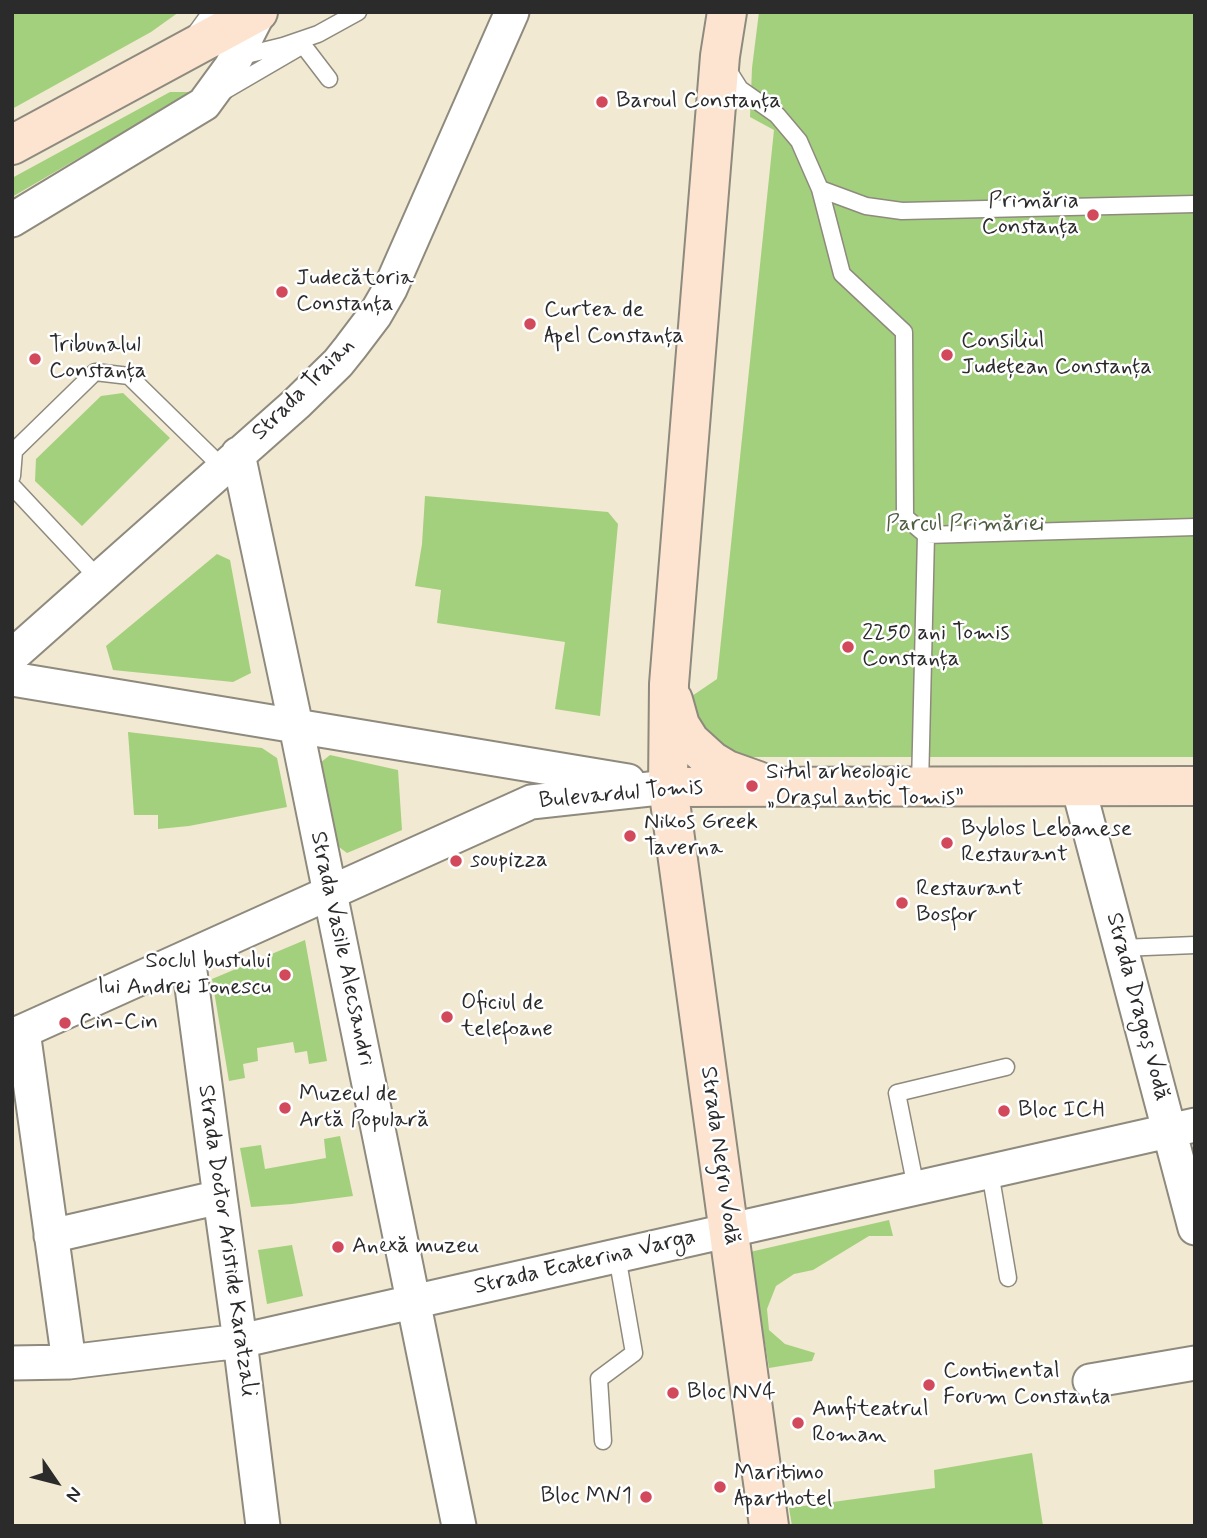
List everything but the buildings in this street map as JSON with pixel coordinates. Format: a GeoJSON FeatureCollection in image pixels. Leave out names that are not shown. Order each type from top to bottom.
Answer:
{"type":"FeatureCollection","features":[{"type":"Feature","properties":{"kind":"street"},"geometry":{"type":"LineString","coordinates":[[12,145],[213,54],[258,12]]}},
{"type":"Feature","properties":{"kind":"street"},"geometry":{"type":"LineString","coordinates":[[213,54],[258,12]]}},
{"type":"Feature","properties":{"kind":"street","name":"Strada Traian"},"geometry":{"type":"LineString","coordinates":[[12,656],[296,404],[338,363],[376,315],[390,289],[512,12]]}},
{"type":"Feature","properties":{"kind":"street"},"geometry":{"type":"LineString","coordinates":[[713,12],[720,56]]}},
{"type":"Feature","properties":{"kind":"street"},"geometry":{"type":"LineString","coordinates":[[12,680],[668,787],[669,684],[720,56],[727,12]]}},
{"type":"Feature","properties":{"kind":"street"},"geometry":{"type":"LineString","coordinates":[[12,220],[204,104],[231,67],[213,54]]}},
{"type":"Feature","properties":{"kind":"street","name":"Strada Vasile Alecsandri"},"geometry":{"type":"LineString","coordinates":[[230,461],[296,726],[459,1526]]}},
{"type":"Feature","properties":{"kind":"street"},"geometry":{"type":"LineString","coordinates":[[669,684],[680,725],[705,755],[726,770],[779,787]]}},
{"type":"Feature","properties":{"kind":"street","name":"Strada Dragoș Vodă"},"geometry":{"type":"LineString","coordinates":[[1078,786],[1121,948],[1182,1128],[1195,1228]]}},
{"type":"Feature","properties":{"kind":"street","name":"Bulevardul Tomis"},"geometry":{"type":"LineString","coordinates":[[18,1033],[531,802],[668,787],[1195,786]]}},
{"type":"Feature","properties":{"kind":"street","name":"Strada Negru Vodă"},"geometry":{"type":"LineString","coordinates":[[668,787],[769,1526]]}},
{"type":"Feature","properties":{"kind":"street","name":"Strada Doctor Aristide Karatzali"},"geometry":{"type":"LineString","coordinates":[[188,957],[263,1526]]}},
{"type":"Feature","properties":{"kind":"street"},"geometry":{"type":"LineString","coordinates":[[18,1033],[69,1362]]}},
{"type":"Feature","properties":{"kind":"street","name":"Strada Ecaterina Varga"},"geometry":{"type":"LineString","coordinates":[[12,1363],[69,1362],[240,1341],[1182,1128]]}},
{"type":"Feature","properties":{"kind":"street"},"geometry":{"type":"LineString","coordinates":[[51,1236],[219,1197]]}},
{"type":"Feature","properties":{"kind":"street"},"geometry":{"type":"LineString","coordinates":[[1090,1381],[1195,1363]]}},
{"type":"Feature","properties":{"kind":"lane"},"geometry":{"type":"LineString","coordinates":[[211,12],[213,54],[246,55],[318,34],[358,12]]}},
{"type":"Feature","properties":{"kind":"lane"},"geometry":{"type":"LineString","coordinates":[[204,104],[303,45],[329,79]]}},
{"type":"Feature","properties":{"kind":"lane"},"geometry":{"type":"LineString","coordinates":[[720,56],[740,89],[778,115],[799,141],[820,189],[842,274],[904,332],[905,517],[926,535],[1195,527]]}},
{"type":"Feature","properties":{"kind":"lane"},"geometry":{"type":"LineString","coordinates":[[820,189],[866,206],[902,211],[1195,204]]}},
{"type":"Feature","properties":{"kind":"lane"},"geometry":{"type":"LineString","coordinates":[[12,476],[15,451],[95,372],[129,376],[230,461]]}},
{"type":"Feature","properties":{"kind":"lane"},"geometry":{"type":"LineString","coordinates":[[12,486],[99,579]]}},
{"type":"Feature","properties":{"kind":"lane"},"geometry":{"type":"LineString","coordinates":[[920,786],[926,535]]}},
{"type":"Feature","properties":{"kind":"lane"},"geometry":{"type":"LineString","coordinates":[[1121,948],[1195,945]]}},
{"type":"Feature","properties":{"kind":"lane"},"geometry":{"type":"LineString","coordinates":[[916,1188],[897,1093],[1006,1067]]}},
{"type":"Feature","properties":{"kind":"lane"},"geometry":{"type":"LineString","coordinates":[[990,1172],[1008,1278]]}},
{"type":"Feature","properties":{"kind":"lane"},"geometry":{"type":"LineString","coordinates":[[603,1441],[600,1379],[634,1353],[617,1256]]}},
{"type":"Feature","properties":{"kind":"green space"},"geometry":{"type":"Polygon","coordinates":[[[12,12],[179,12],[151,32],[12,109],[12,12]]]}},
{"type":"Feature","properties":{"kind":"green space","name":"Parcul Primăriei"},"geometry":{"type":"Polygon","coordinates":[[[759,12],[1195,12],[1195,757],[735,757],[703,733],[692,696],[717,679],[774,130],[750,117],[752,68],[759,12]]]}},
{"type":"Feature","properties":{"kind":"green space"},"geometry":{"type":"Polygon","coordinates":[[[170,92],[192,92],[12,197],[12,178],[170,92]]]}},
{"type":"Feature","properties":{"kind":"green space"},"geometry":{"type":"Polygon","coordinates":[[[123,393],[170,438],[82,526],[35,481],[36,459],[101,396],[123,393]]]}},
{"type":"Feature","properties":{"kind":"green space"},"geometry":{"type":"Polygon","coordinates":[[[425,496],[608,512],[618,524],[600,716],[555,709],[565,642],[437,623],[441,590],[415,586],[422,544],[425,496]]]}},
{"type":"Feature","properties":{"kind":"green space"},"geometry":{"type":"Polygon","coordinates":[[[217,554],[230,560],[251,673],[233,682],[113,670],[106,646],[217,554]]]}},
{"type":"Feature","properties":{"kind":"green space"},"geometry":{"type":"Polygon","coordinates":[[[128,732],[262,748],[277,758],[287,807],[189,826],[158,829],[158,815],[134,815],[128,732]]]}},
{"type":"Feature","properties":{"kind":"green space"},"geometry":{"type":"Polygon","coordinates":[[[330,755],[398,770],[402,830],[347,853],[339,847],[320,763],[330,755]]]}},
{"type":"Feature","properties":{"kind":"green space"},"geometry":{"type":"Polygon","coordinates":[[[305,940],[327,1061],[309,1064],[307,1051],[295,1053],[293,1042],[257,1048],[258,1061],[243,1064],[245,1078],[229,1081],[212,979],[305,940]]]}},
{"type":"Feature","properties":{"kind":"green space"},"geometry":{"type":"Polygon","coordinates":[[[340,1136],[353,1196],[251,1207],[240,1148],[261,1145],[265,1169],[326,1158],[324,1139],[340,1136]]]}},
{"type":"Feature","properties":{"kind":"green space"},"geometry":{"type":"Polygon","coordinates":[[[889,1220],[893,1236],[869,1236],[813,1270],[794,1274],[776,1286],[767,1309],[769,1330],[785,1344],[815,1353],[812,1361],[769,1368],[750,1252],[889,1220]]]}},
{"type":"Feature","properties":{"kind":"green space"},"geometry":{"type":"Polygon","coordinates":[[[292,1245],[303,1296],[267,1304],[258,1250],[292,1245]]]}},
{"type":"Feature","properties":{"kind":"green space"},"geometry":{"type":"Polygon","coordinates":[[[1032,1453],[1043,1526],[792,1526],[789,1508],[935,1488],[934,1470],[1032,1453]]]}},
{"type":"Feature","properties":{"kind":"place","name":"Baroul Constanța"},"geometry":{"type":"Point","coordinates":[602,102]}},
{"type":"Feature","properties":{"kind":"place","name":"Primăria Constanța"},"geometry":{"type":"Point","coordinates":[1093,215]}},
{"type":"Feature","properties":{"kind":"place","name":"Judecătoria Constanța"},"geometry":{"type":"Point","coordinates":[282,292]}},
{"type":"Feature","properties":{"kind":"place","name":"Curtea de Apel Constanța"},"geometry":{"type":"Point","coordinates":[530,324]}},
{"type":"Feature","properties":{"kind":"place","name":"Consiliul Județean Constanța"},"geometry":{"type":"Point","coordinates":[947,355]}},
{"type":"Feature","properties":{"kind":"place","name":"Tribunalul Constanța"},"geometry":{"type":"Point","coordinates":[35,359]}},
{"type":"Feature","properties":{"kind":"place","name":"2250 ani Tomis Constanța"},"geometry":{"type":"Point","coordinates":[848,647]}},
{"type":"Feature","properties":{"kind":"place","name":"Situl arheologic „Orașul antic Tomis”"},"geometry":{"type":"Point","coordinates":[752,786]}},
{"type":"Feature","properties":{"kind":"place","name":"Nikos Greek Taverna"},"geometry":{"type":"Point","coordinates":[630,836]}},
{"type":"Feature","properties":{"kind":"place","name":"Byblos Lebanese Restaurant"},"geometry":{"type":"Point","coordinates":[947,843]}},
{"type":"Feature","properties":{"kind":"place","name":"soupizza"},"geometry":{"type":"Point","coordinates":[456,861]}},
{"type":"Feature","properties":{"kind":"place","name":"Restaurant Bosfor"},"geometry":{"type":"Point","coordinates":[902,903]}},
{"type":"Feature","properties":{"kind":"place","name":"Soclul bustului lui Andrei Ionescu"},"geometry":{"type":"Point","coordinates":[285,975]}},
{"type":"Feature","properties":{"kind":"place","name":"Oficiul de telefoane"},"geometry":{"type":"Point","coordinates":[447,1017]}},
{"type":"Feature","properties":{"kind":"place","name":"Cin-Cin"},"geometry":{"type":"Point","coordinates":[65,1023]}},
{"type":"Feature","properties":{"kind":"place","name":"Muzeul de Artă Populară"},"geometry":{"type":"Point","coordinates":[285,1108]}},
{"type":"Feature","properties":{"kind":"place","name":"Bloc ICH"},"geometry":{"type":"Point","coordinates":[1004,1111]}},
{"type":"Feature","properties":{"kind":"place","name":"Anexă muzeu"},"geometry":{"type":"Point","coordinates":[338,1247]}},
{"type":"Feature","properties":{"kind":"place","name":"Continental Forum Constanta"},"geometry":{"type":"Point","coordinates":[929,1385]}},
{"type":"Feature","properties":{"kind":"place","name":"Bloc NV4"},"geometry":{"type":"Point","coordinates":[673,1393]}},
{"type":"Feature","properties":{"kind":"place","name":"Amfiteatrul Roman"},"geometry":{"type":"Point","coordinates":[798,1423]}},
{"type":"Feature","properties":{"kind":"place","name":"Maritimo Aparthotel"},"geometry":{"type":"Point","coordinates":[720,1487]}},
{"type":"Feature","properties":{"kind":"place","name":"Bloc MN1"},"geometry":{"type":"Point","coordinates":[646,1497]}}]}
